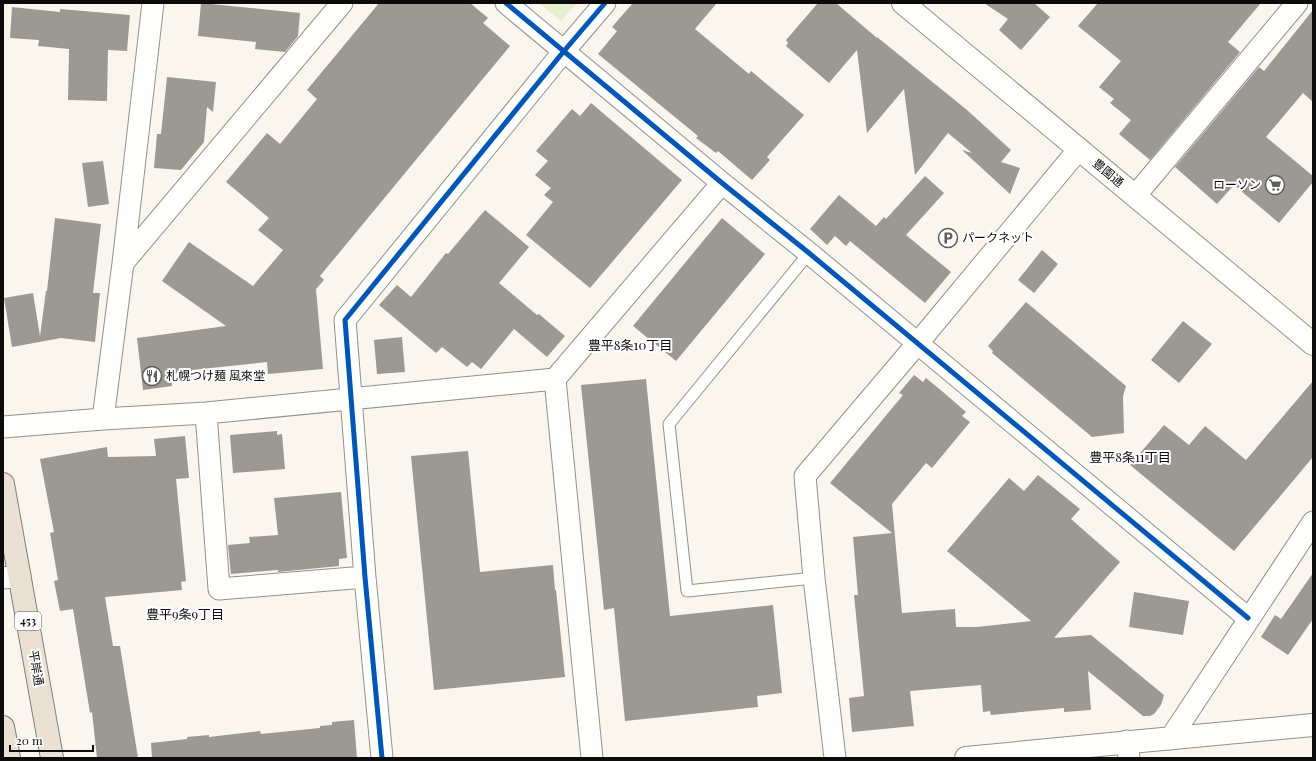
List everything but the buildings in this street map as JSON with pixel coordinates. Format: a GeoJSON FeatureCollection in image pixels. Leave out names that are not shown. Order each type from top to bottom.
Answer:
{"type":"FeatureCollection","features":[{"type":"Feature","properties":{"kind":"highway","name":"平岸通"},"geometry":{"type":"LineString","coordinates":[[3,484],[12,577],[52,758]]}},
{"type":"Feature","properties":{"kind":"highway"},"geometry":{"type":"LineString","coordinates":[[3,727],[9,758]]}},
{"type":"Feature","properties":{"kind":"street"},"geometry":{"type":"LineString","coordinates":[[103,419],[123,263],[152,3]]}},
{"type":"Feature","properties":{"kind":"street"},"geometry":{"type":"LineString","coordinates":[[123,263],[342,3]]}},
{"type":"Feature","properties":{"kind":"street"},"geometry":{"type":"LineString","coordinates":[[506,3],[1248,618]]}},
{"type":"Feature","properties":{"kind":"street"},"geometry":{"type":"LineString","coordinates":[[382,758],[365,577],[345,320],[564,51],[605,3]]}},
{"type":"Feature","properties":{"kind":"street","name":"豊園通"},"geometry":{"type":"LineString","coordinates":[[903,3],[1313,344]]}},
{"type":"Feature","properties":{"kind":"street"},"geometry":{"type":"LineString","coordinates":[[1135,196],[1297,3]]}},
{"type":"Feature","properties":{"kind":"street"},"geometry":{"type":"LineString","coordinates":[[835,758],[814,578],[805,476],[1079,149]]}},
{"type":"Feature","properties":{"kind":"street"},"geometry":{"type":"LineString","coordinates":[[3,428],[103,419],[206,413],[555,379],[722,183]]}},
{"type":"Feature","properties":{"kind":"street"},"geometry":{"type":"LineString","coordinates":[[555,379],[592,758]]}},
{"type":"Feature","properties":{"kind":"street"},"geometry":{"type":"LineString","coordinates":[[206,413],[219,589],[365,577]]}},
{"type":"Feature","properties":{"kind":"street"},"geometry":{"type":"LineString","coordinates":[[1170,739],[1248,618],[1313,522]]}},
{"type":"Feature","properties":{"kind":"street"},"geometry":{"type":"LineString","coordinates":[[966,758],[1128,750],[1170,739],[1313,724]]}},
{"type":"Feature","properties":{"kind":"lane"},"geometry":{"type":"LineString","coordinates":[[809,253],[669,424],[687,591],[814,578]]}},
{"type":"Feature","properties":{"kind":"green space"},"geometry":{"type":"Polygon","coordinates":[[[539,3],[577,3],[561,21],[539,3]]]}},
{"type":"Feature","properties":{"kind":"cycle path"},"geometry":{"type":"LineString","coordinates":[[506,3],[1248,618]]}},
{"type":"Feature","properties":{"kind":"cycle path"},"geometry":{"type":"LineString","coordinates":[[382,758],[365,577],[345,320],[564,51],[605,3]]}},
{"type":"Feature","properties":{"kind":"place","name":"ローソン"},"geometry":{"type":"Point","coordinates":[1275,185]}},
{"type":"Feature","properties":{"kind":"place","name":"パークネット"},"geometry":{"type":"Point","coordinates":[948,238]}},
{"type":"Feature","properties":{"kind":"place","name":"札幌つけ麺 風來堂"},"geometry":{"type":"Point","coordinates":[152,376]}},
{"type":"Feature","properties":{"kind":"district","name":"豊平8条10丁目"},"geometry":{"type":"Point","coordinates":[630,345]}},
{"type":"Feature","properties":{"kind":"district","name":"豊平8条11丁目"},"geometry":{"type":"Point","coordinates":[1130,457]}},
{"type":"Feature","properties":{"kind":"district","name":"豊平9条9丁目"},"geometry":{"type":"Point","coordinates":[185,614]}}]}
